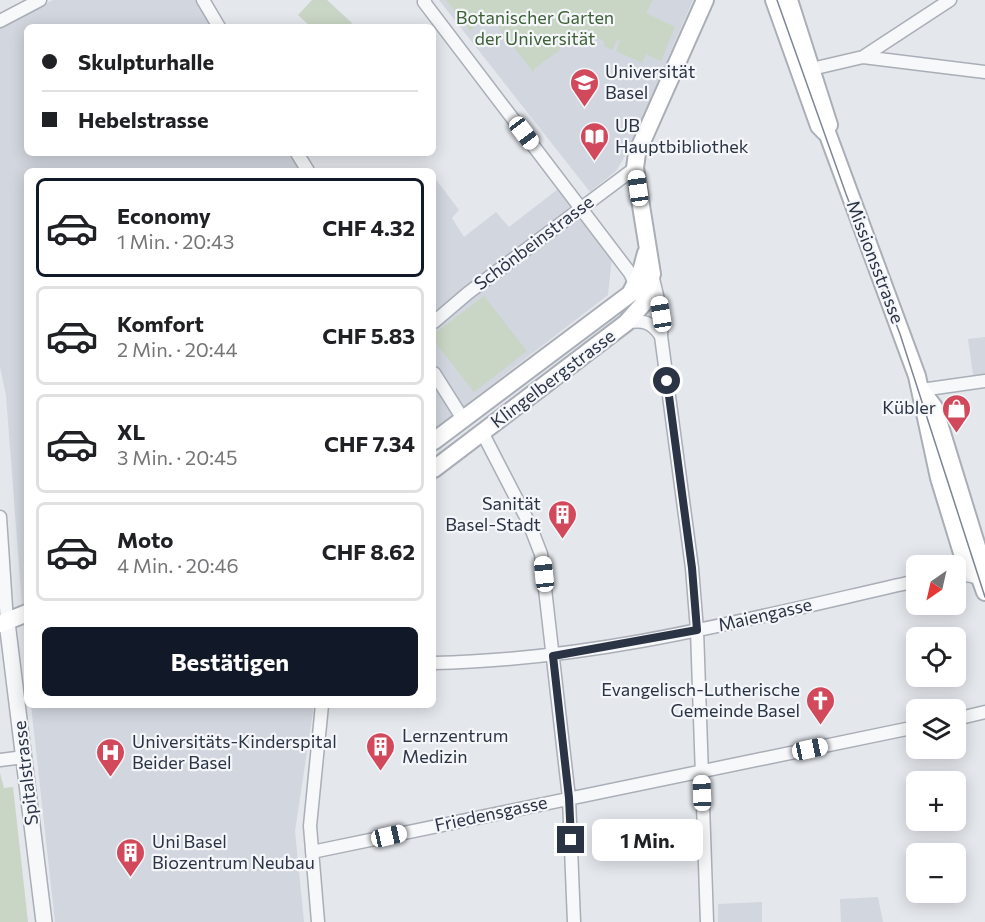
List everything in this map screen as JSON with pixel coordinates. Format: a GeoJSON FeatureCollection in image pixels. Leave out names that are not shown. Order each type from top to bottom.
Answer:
{"type":"FeatureCollection","features":[{"type":"Feature","properties":{"kind":"main road"},"geometry":{"type":"LineString","coordinates":[[652,274],[635,168],[642,137],[705,0]]}},
{"type":"Feature","properties":{"kind":"main road","name":"Missionsstrasse"},"geometry":{"type":"LineString","coordinates":[[774,0],[829,123],[828,135],[921,390],[922,410],[939,478],[966,566],[983,585]]}},
{"type":"Feature","properties":{"kind":"main road","name":"Missionsstrasse"},"geometry":{"type":"LineString","coordinates":[[789,0],[806,70]]}},
{"type":"Feature","properties":{"kind":"main road"},"geometry":{"type":"LineString","coordinates":[[636,284],[647,249]]}},
{"type":"Feature","properties":{"kind":"main road","name":"Klingelbergstrasse"},"geometry":{"type":"LineString","coordinates":[[436,467],[626,323],[639,310],[648,293],[652,274]]}},
{"type":"Feature","properties":{"kind":"main road","name":"Klingelbergstrasse"},"geometry":{"type":"LineString","coordinates":[[436,439],[609,312],[630,294],[636,284]]}},
{"type":"Feature","properties":{"kind":"main road"},"geometry":{"type":"LineString","coordinates":[[4,623],[24,614]]}},
{"type":"Feature","properties":{"kind":"main road"},"geometry":{"type":"LineString","coordinates":[[4,623],[24,624]]}},
{"type":"Feature","properties":{"kind":"street"},"geometry":{"type":"LineString","coordinates":[[0,21],[40,0]]}},
{"type":"Feature","properties":{"kind":"street"},"geometry":{"type":"LineString","coordinates":[[203,0],[217,24]]}},
{"type":"Feature","properties":{"kind":"street"},"geometry":{"type":"LineString","coordinates":[[863,57],[950,0]]}},
{"type":"Feature","properties":{"kind":"street"},"geometry":{"type":"LineString","coordinates":[[424,1],[581,207],[636,284],[639,310]]}},
{"type":"Feature","properties":{"kind":"street"},"geometry":{"type":"LineString","coordinates":[[806,70],[863,57],[985,72]]}},
{"type":"Feature","properties":{"kind":"street","name":"Schönbeinstrasse"},"geometry":{"type":"LineString","coordinates":[[436,320],[581,207],[635,168]]}},
{"type":"Feature","properties":{"kind":"street"},"geometry":{"type":"LineString","coordinates":[[652,274],[662,317],[661,336],[692,568],[697,630],[707,922]]}},
{"type":"Feature","properties":{"kind":"street"},"geometry":{"type":"LineString","coordinates":[[626,323],[643,321],[654,327],[661,336]]}},
{"type":"Feature","properties":{"kind":"street"},"geometry":{"type":"LineString","coordinates":[[436,376],[463,419]]}},
{"type":"Feature","properties":{"kind":"street"},"geometry":{"type":"LineString","coordinates":[[921,390],[985,381]]}},
{"type":"Feature","properties":{"kind":"street"},"geometry":{"type":"LineString","coordinates":[[482,432],[529,523],[542,554],[569,798],[574,922]]}},
{"type":"Feature","properties":{"kind":"street","name":"Spitalstrasse"},"geometry":{"type":"LineString","coordinates":[[0,517],[4,623],[24,757],[44,922]]}},
{"type":"Feature","properties":{"kind":"street"},"geometry":{"type":"LineString","coordinates":[[966,577],[983,585]]}},
{"type":"Feature","properties":{"kind":"street","name":"Maiengasse"},"geometry":{"type":"LineString","coordinates":[[436,663],[553,656],[697,630],[906,583]]}},
{"type":"Feature","properties":{"kind":"street"},"geometry":{"type":"LineString","coordinates":[[318,922],[310,826],[322,708]]}},
{"type":"Feature","properties":{"kind":"street"},"geometry":{"type":"LineString","coordinates":[[966,716],[985,712]]}},
{"type":"Feature","properties":{"kind":"street","name":"Friedensgasse"},"geometry":{"type":"LineString","coordinates":[[312,852],[906,729]]}},
{"type":"Feature","properties":{"kind":"street"},"geometry":{"type":"LineString","coordinates":[[0,760],[24,757]]}},
{"type":"Feature","properties":{"kind":"shaded area"},"geometry":{"type":"Polygon","coordinates":[[[53,0],[196,0],[211,24],[24,24],[24,156],[294,156],[301,168],[24,168],[24,631],[6,395],[0,367],[0,28],[53,0]]]}},
{"type":"Feature","properties":{"kind":"shaded area","name":"Universität Basel"},"geometry":{"type":"Polygon","coordinates":[[[439,0],[693,0],[627,153],[616,171],[590,192],[439,0]]]}},
{"type":"Feature","properties":{"kind":"shaded area"},"geometry":{"type":"Polygon","coordinates":[[[436,180],[459,210],[452,218],[464,237],[496,212],[509,227],[558,189],[612,257],[608,295],[436,427],[436,180]]]}},
{"type":"Feature","properties":{"kind":"shaded area"},"geometry":{"type":"Polygon","coordinates":[[[985,337],[985,374],[973,375],[968,339],[985,337]]]}},
{"type":"Feature","properties":{"kind":"shaded area"},"geometry":{"type":"Polygon","coordinates":[[[31,708],[314,708],[295,831],[304,922],[55,922],[31,708]]]}},
{"type":"Feature","properties":{"kind":"shaded area"},"geometry":{"type":"Polygon","coordinates":[[[878,897],[883,922],[841,922],[840,899],[878,897]]]}},
{"type":"Feature","properties":{"kind":"shaded area"},"geometry":{"type":"Polygon","coordinates":[[[762,902],[762,922],[718,922],[718,904],[762,902]]]}},
{"type":"Feature","properties":{"kind":"green space"},"geometry":{"type":"Polygon","coordinates":[[[312,0],[327,0],[352,23],[308,24],[298,15],[312,0]]]}},
{"type":"Feature","properties":{"kind":"green space","name":"Botanischer Garten der Universität"},"geometry":{"type":"Polygon","coordinates":[[[446,0],[653,0],[646,13],[675,27],[661,61],[646,54],[642,63],[616,51],[620,41],[617,40],[612,50],[604,46],[604,41],[581,30],[560,45],[560,50],[535,68],[533,72],[490,16],[485,19],[481,17],[473,23],[474,27],[470,31],[446,0]]]}},
{"type":"Feature","properties":{"kind":"green space"},"geometry":{"type":"Polygon","coordinates":[[[484,296],[527,351],[474,392],[436,344],[436,332],[484,296]]]}},
{"type":"Feature","properties":{"kind":"green space"},"geometry":{"type":"Polygon","coordinates":[[[0,773],[4,788],[13,787],[28,922],[0,922],[0,773]]]}},
{"type":"Feature","properties":{"kind":"tram line"},"geometry":{"type":"LineString","coordinates":[[777,0],[846,194],[900,334],[985,597]]}},
{"type":"Feature","properties":{"kind":"place","name":"Universität Basel"},"geometry":{"type":"Point","coordinates":[584,108]}},
{"type":"Feature","properties":{"kind":"place","name":"UB Hauptbibliothek"},"geometry":{"type":"Point","coordinates":[594,162]}},
{"type":"Feature","properties":{"kind":"place","name":"Kübler"},"geometry":{"type":"Point","coordinates":[957,434]}},
{"type":"Feature","properties":{"kind":"place","name":"Sanität Basel-Stadt"},"geometry":{"type":"Point","coordinates":[562,540]}},
{"type":"Feature","properties":{"kind":"place","name":"Evangelisch-Lutherische Gemeinde Basel"},"geometry":{"type":"Point","coordinates":[821,726]}},
{"type":"Feature","properties":{"kind":"place","name":"Lernzentrum Medizin"},"geometry":{"type":"Point","coordinates":[381,772]}},
{"type":"Feature","properties":{"kind":"place","name":"Universitäts-Kinderspital Beider Basel"},"geometry":{"type":"Point","coordinates":[111,778]}},
{"type":"Feature","properties":{"kind":"place","name":"Uni Basel Biozentrum Neubau"},"geometry":{"type":"Point","coordinates":[131,878]}},
{"type":"Feature","properties":{"kind":"route"},"geometry":{"type":"LineString","coordinates":[[571,840],[569,798],[553,656],[697,630],[692,568],[667,381]]}}]}
